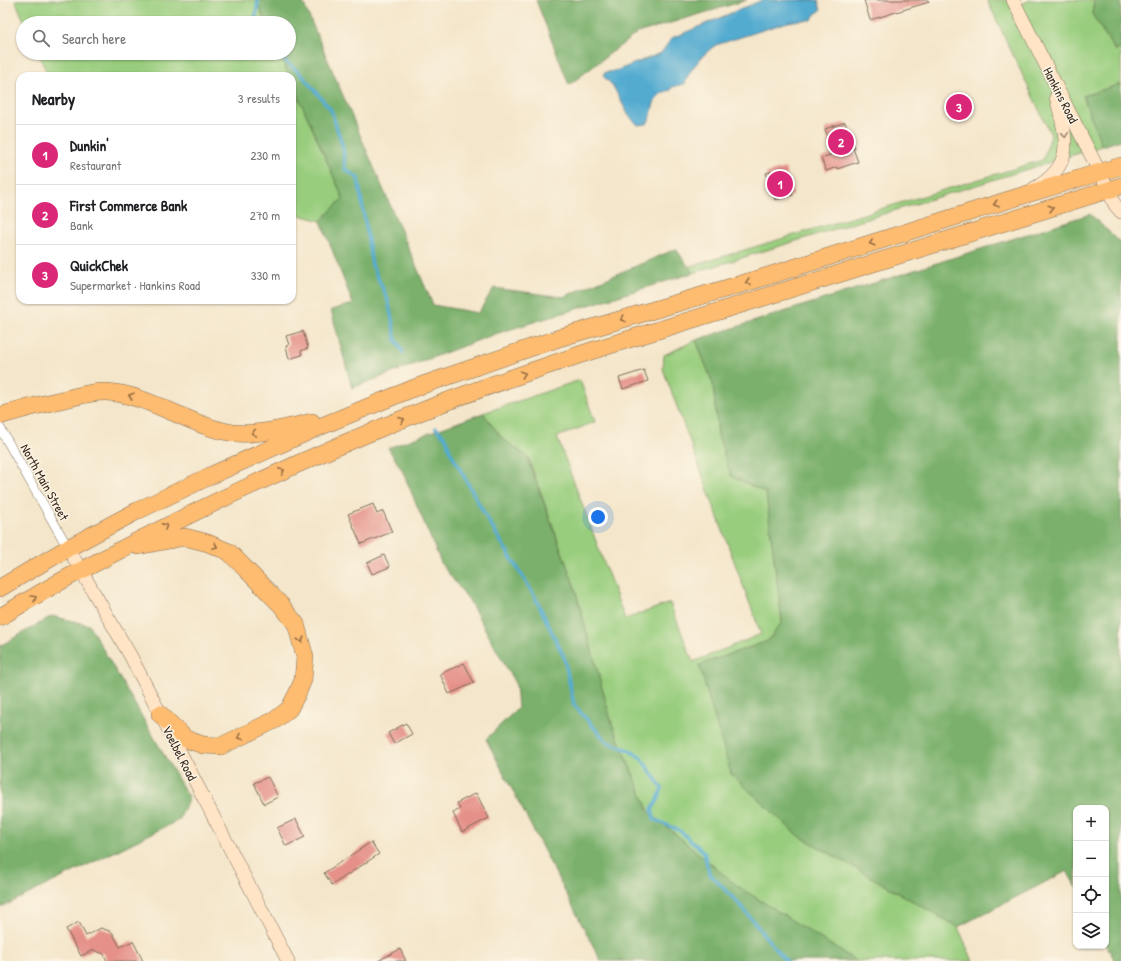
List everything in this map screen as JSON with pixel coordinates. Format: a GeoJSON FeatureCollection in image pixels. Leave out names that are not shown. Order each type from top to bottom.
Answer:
{"type":"FeatureCollection","features":[{"type":"Feature","properties":{"kind":"highway"},"geometry":{"type":"LineString","coordinates":[[0,588],[68,548],[137,511],[212,475],[414,388],[562,337],[1121,166]]}},
{"type":"Feature","properties":{"kind":"highway"},"geometry":{"type":"LineString","coordinates":[[0,617],[80,570],[175,521],[291,466],[440,404],[591,351],[1114,188]]}},
{"type":"Feature","properties":{"kind":"highway"},"geometry":{"type":"LineString","coordinates":[[0,416],[82,395],[105,392],[130,396],[213,428],[228,432],[246,434],[295,426],[361,410]]}},
{"type":"Feature","properties":{"kind":"highway"},"geometry":{"type":"LineString","coordinates":[[122,549],[185,537],[208,543],[229,552],[280,605],[296,624],[306,657],[303,680],[289,709],[275,720],[221,746],[203,745],[186,740],[160,714]]}},
{"type":"Feature","properties":{"kind":"street","name":"Hankins Road"},"geometry":{"type":"LineString","coordinates":[[1013,0],[1100,173],[1114,188],[1115,205],[1121,212]]}},
{"type":"Feature","properties":{"kind":"street"},"geometry":{"type":"LineString","coordinates":[[1021,196],[1050,178],[1058,168],[1066,147],[1064,128],[1049,70]]}},
{"type":"Feature","properties":{"kind":"street","name":"North Main Street"},"geometry":{"type":"LineString","coordinates":[[0,428],[68,548]]}},
{"type":"Feature","properties":{"kind":"street","name":"Voelbel Road"},"geometry":{"type":"LineString","coordinates":[[68,548],[130,655],[288,961]]}},
{"type":"Feature","properties":{"kind":"green space"},"geometry":{"type":"Polygon","coordinates":[[[15,0],[256,0],[263,16],[22,16],[15,0]]]}},
{"type":"Feature","properties":{"kind":"green space"},"geometry":{"type":"Polygon","coordinates":[[[256,0],[302,0],[433,305],[478,313],[494,288],[563,297],[676,249],[693,273],[495,334],[352,388],[331,310],[353,304],[321,221],[343,198],[296,91],[296,72],[287,72],[282,60],[296,60],[296,16],[263,16],[256,0]]]}},
{"type":"Feature","properties":{"kind":"green space"},"geometry":{"type":"Polygon","coordinates":[[[536,0],[747,0],[637,33],[569,85],[536,0]]]}},
{"type":"Feature","properties":{"kind":"green space"},"geometry":{"type":"Polygon","coordinates":[[[987,0],[1012,0],[1015,7],[1030,0],[1094,0],[1092,14],[1115,51],[1121,48],[1121,84],[1083,96],[1102,146],[693,273],[688,267],[1043,160],[1051,135],[987,0]]]}},
{"type":"Feature","properties":{"kind":"green space"},"geometry":{"type":"Polygon","coordinates":[[[1094,0],[1121,0],[1121,48],[1116,51],[1092,14],[1094,0]]]}},
{"type":"Feature","properties":{"kind":"green space"},"geometry":{"type":"Polygon","coordinates":[[[41,60],[282,60],[287,72],[47,72],[41,60]]]}},
{"type":"Feature","properties":{"kind":"green space"},"geometry":{"type":"Polygon","coordinates":[[[1121,84],[1121,140],[1102,146],[1083,96],[1121,84]]]}},
{"type":"Feature","properties":{"kind":"green space"},"geometry":{"type":"Polygon","coordinates":[[[296,91],[343,198],[321,221],[296,214],[296,91]]]}},
{"type":"Feature","properties":{"kind":"green space"},"geometry":{"type":"Polygon","coordinates":[[[1090,214],[1121,243],[1121,961],[1115,961],[1109,949],[1109,805],[1073,805],[1073,882],[1067,871],[958,927],[796,834],[731,774],[699,665],[768,641],[782,622],[766,493],[731,476],[718,435],[713,384],[696,340],[1090,214]]]}},
{"type":"Feature","properties":{"kind":"green space"},"geometry":{"type":"Polygon","coordinates":[[[696,340],[713,384],[718,435],[731,475],[766,493],[782,622],[768,641],[699,665],[796,834],[958,927],[973,961],[856,961],[736,885],[649,812],[612,724],[574,585],[528,457],[502,438],[483,413],[580,380],[595,422],[557,437],[625,619],[670,603],[693,662],[761,634],[663,369],[664,355],[696,340]]]}},
{"type":"Feature","properties":{"kind":"green space"},"geometry":{"type":"Polygon","coordinates":[[[483,413],[502,438],[527,457],[574,585],[612,724],[649,812],[736,885],[856,961],[601,961],[486,739],[518,708],[516,685],[469,600],[442,565],[402,470],[388,448],[483,413]]]}},
{"type":"Feature","properties":{"kind":"green space"},"geometry":{"type":"Polygon","coordinates":[[[52,616],[89,625],[189,798],[179,820],[0,908],[0,646],[52,616]]]}},
{"type":"Feature","properties":{"kind":"water"},"geometry":{"type":"Polygon","coordinates":[[[762,0],[818,0],[821,10],[814,15],[812,20],[788,22],[716,45],[698,62],[686,79],[685,84],[672,87],[671,90],[664,92],[656,99],[647,124],[638,125],[629,116],[613,86],[603,76],[604,73],[618,70],[661,53],[672,38],[762,0]]]}},
{"type":"Feature","properties":{"kind":"building"},"geometry":{"type":"Polygon","coordinates":[[[864,0],[928,0],[929,2],[870,20],[864,0]]]}},
{"type":"Feature","properties":{"kind":"building"},"geometry":{"type":"Polygon","coordinates":[[[845,122],[855,148],[853,148],[858,162],[826,171],[821,158],[833,154],[825,129],[845,122]]]}},
{"type":"Feature","properties":{"kind":"building"},"geometry":{"type":"Polygon","coordinates":[[[785,168],[793,195],[775,200],[766,173],[785,168]]]}},
{"type":"Feature","properties":{"kind":"building"},"geometry":{"type":"Polygon","coordinates":[[[303,331],[308,348],[301,351],[302,355],[289,359],[286,346],[289,345],[286,336],[303,331]]]}},
{"type":"Feature","properties":{"kind":"building"},"geometry":{"type":"Polygon","coordinates":[[[644,370],[648,381],[623,389],[619,378],[644,370]]]}},
{"type":"Feature","properties":{"kind":"building"},"geometry":{"type":"Polygon","coordinates":[[[373,504],[377,514],[383,511],[392,532],[361,544],[348,514],[373,504]]]}},
{"type":"Feature","properties":{"kind":"building"},"geometry":{"type":"Polygon","coordinates":[[[384,555],[390,567],[372,574],[367,563],[384,555]]]}},
{"type":"Feature","properties":{"kind":"building"},"geometry":{"type":"Polygon","coordinates":[[[464,663],[474,683],[449,694],[440,674],[464,663]]]}},
{"type":"Feature","properties":{"kind":"building"},"geometry":{"type":"Polygon","coordinates":[[[406,723],[412,734],[394,744],[388,733],[406,723]]]}},
{"type":"Feature","properties":{"kind":"building"},"geometry":{"type":"Polygon","coordinates":[[[268,777],[278,797],[264,804],[254,783],[268,777]]]}},
{"type":"Feature","properties":{"kind":"building"},"geometry":{"type":"Polygon","coordinates":[[[476,793],[489,818],[462,832],[453,813],[460,809],[457,803],[476,793]]]}},
{"type":"Feature","properties":{"kind":"building"},"geometry":{"type":"Polygon","coordinates":[[[296,819],[305,837],[286,846],[277,828],[296,819]]]}},
{"type":"Feature","properties":{"kind":"building"},"geometry":{"type":"Polygon","coordinates":[[[371,842],[379,854],[332,885],[324,873],[371,842]]]}},
{"type":"Feature","properties":{"kind":"building"},"geometry":{"type":"Polygon","coordinates":[[[79,922],[86,936],[101,928],[112,932],[120,947],[133,941],[143,961],[107,961],[104,954],[93,950],[81,956],[66,929],[79,922]]]}},
{"type":"Feature","properties":{"kind":"building"},"geometry":{"type":"Polygon","coordinates":[[[400,949],[406,961],[378,961],[400,949]]]}},
{"type":"Feature","properties":{"kind":"waterway"},"geometry":{"type":"LineString","coordinates":[[256,16],[258,0]]}},
{"type":"Feature","properties":{"kind":"waterway"},"geometry":{"type":"LineString","coordinates":[[284,60],[301,74],[331,110],[343,147],[345,169],[358,178],[372,265],[388,300],[396,340],[403,352]]}},
{"type":"Feature","properties":{"kind":"waterway"},"geometry":{"type":"LineString","coordinates":[[436,428],[446,438],[450,451],[489,522],[534,595],[564,657],[574,705],[607,742],[629,750],[641,758],[662,788],[658,800],[652,809],[654,819],[680,831],[704,852],[709,873],[740,905],[782,957],[787,961]]}},
{"type":"Feature","properties":{"kind":"place","name":"QuickChek"},"geometry":{"type":"Point","coordinates":[959,107]}},
{"type":"Feature","properties":{"kind":"place","name":"First Commerce Bank"},"geometry":{"type":"Point","coordinates":[841,142]}},
{"type":"Feature","properties":{"kind":"place","name":"Dunkin'"},"geometry":{"type":"Point","coordinates":[780,184]}}]}
